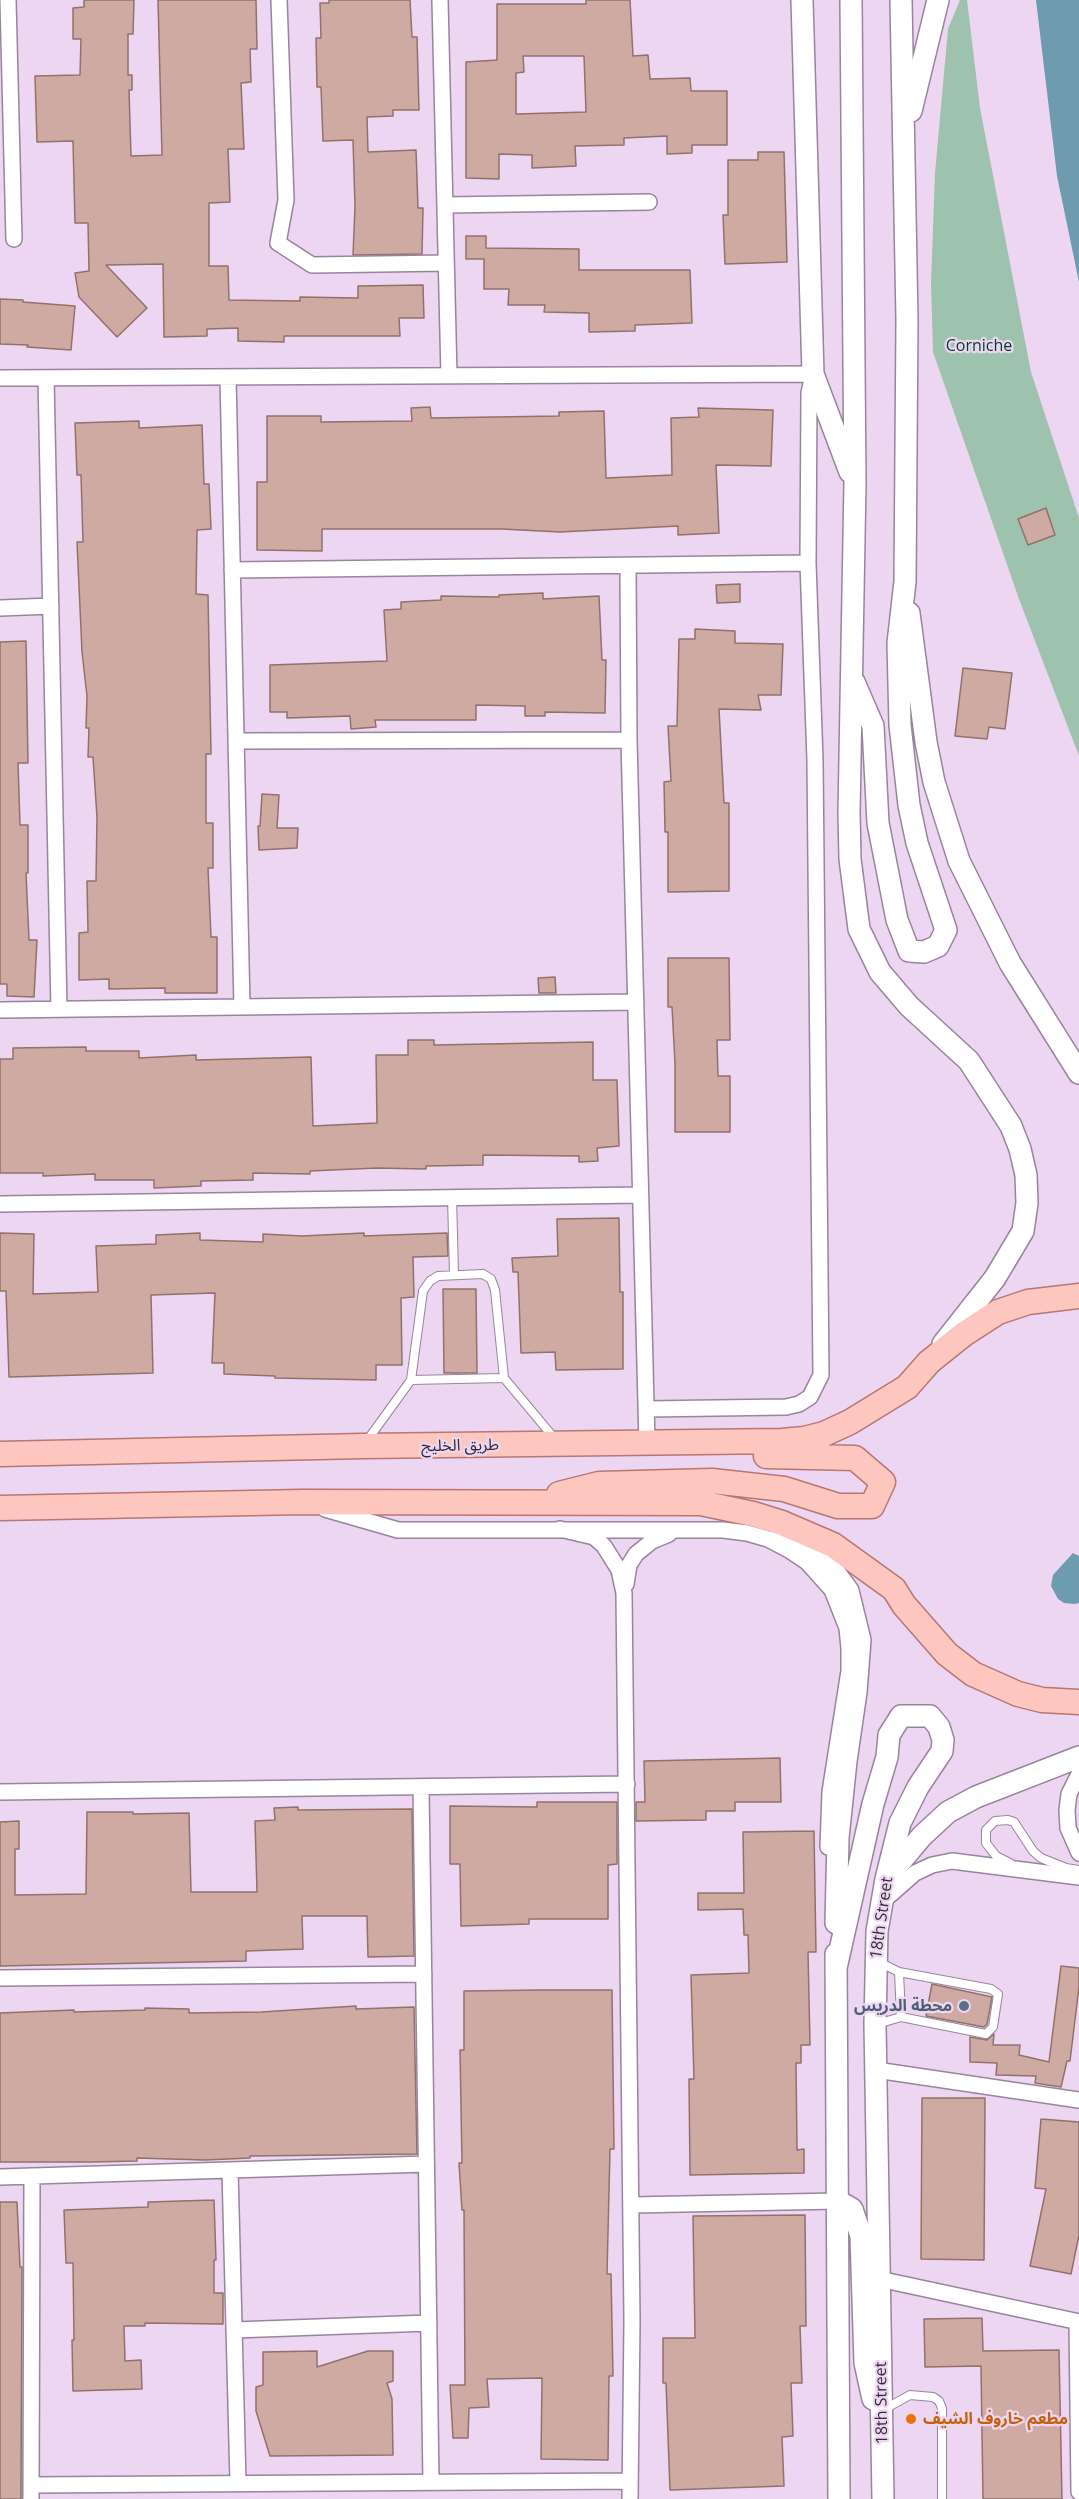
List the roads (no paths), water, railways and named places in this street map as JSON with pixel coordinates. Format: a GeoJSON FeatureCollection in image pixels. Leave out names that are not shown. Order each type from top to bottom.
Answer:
{"type":"FeatureCollection","features":[{"type":"Feature","properties":{"kind":"main road","name":"طريق الخليج"},"geometry":{"type":"LineString","coordinates":[[0,1454],[804,1439],[824,1434],[850,1422],[907,1387],[929,1362],[964,1334],[998,1312],[1028,1302],[1079,1296]]}},
{"type":"Feature","properties":{"kind":"main road"},"geometry":{"type":"LineString","coordinates":[[524,1503],[599,1484],[712,1481],[784,1489],[838,1506],[872,1506],[883,1482],[855,1458],[720,1455],[647,1443]]}},
{"type":"Feature","properties":{"kind":"main road"},"geometry":{"type":"LineString","coordinates":[[0,1508],[302,1502],[701,1503],[782,1523],[833,1545],[894,1589],[904,1605],[947,1654],[973,1674],[1026,1696],[1042,1700],[1079,1702]]}},
{"type":"Feature","properties":{"kind":"street"},"geometry":{"type":"LineString","coordinates":[[8,0],[14,239]]}},
{"type":"Feature","properties":{"kind":"street"},"geometry":{"type":"LineString","coordinates":[[279,0],[286,200],[278,243],[312,265],[446,262]]}},
{"type":"Feature","properties":{"kind":"street"},"geometry":{"type":"LineString","coordinates":[[440,0],[449,376]]}},
{"type":"Feature","properties":{"kind":"street"},"geometry":{"type":"LineString","coordinates":[[646,1409],[786,1407],[799,1404],[810,1397],[821,1375],[815,760],[808,563],[809,393],[813,374],[802,0]]}},
{"type":"Feature","properties":{"kind":"street"},"geometry":{"type":"LineString","coordinates":[[851,0],[855,483],[850,859],[859,929],[880,972],[909,1006],[969,1060],[1011,1126],[1020,1149],[1026,1175],[1027,1203],[1023,1231],[995,1278],[929,1362]]}},
{"type":"Feature","properties":{"kind":"street"},"geometry":{"type":"LineString","coordinates":[[851,675],[873,726],[878,823],[897,920],[909,951],[924,952],[938,946],[946,930],[917,843],[900,725],[898,643],[906,582],[907,320],[901,0]]}},
{"type":"Feature","properties":{"kind":"street"},"geometry":{"type":"LineString","coordinates":[[904,140],[938,0]]}},
{"type":"Feature","properties":{"kind":"street"},"geometry":{"type":"LineString","coordinates":[[445,205],[649,202]]}},
{"type":"Feature","properties":{"kind":"street"},"geometry":{"type":"LineString","coordinates":[[0,378],[813,374]]}},
{"type":"Feature","properties":{"kind":"street"},"geometry":{"type":"LineString","coordinates":[[813,374],[855,483]]}},
{"type":"Feature","properties":{"kind":"street"},"geometry":{"type":"LineString","coordinates":[[228,377],[242,1007]]}},
{"type":"Feature","properties":{"kind":"street"},"geometry":{"type":"LineString","coordinates":[[46,378],[58,1009]]}},
{"type":"Feature","properties":{"kind":"street"},"geometry":{"type":"LineString","coordinates":[[232,570],[628,567],[808,563]]}},
{"type":"Feature","properties":{"kind":"street"},"geometry":{"type":"LineString","coordinates":[[628,567],[629,740],[647,1443]]}},
{"type":"Feature","properties":{"kind":"street"},"geometry":{"type":"LineString","coordinates":[[906,582],[926,742],[934,782],[959,861],[999,942],[1045,1022],[1079,1073]]}},
{"type":"Feature","properties":{"kind":"street"},"geometry":{"type":"LineString","coordinates":[[0,608],[51,606]]}},
{"type":"Feature","properties":{"kind":"street"},"geometry":{"type":"LineString","coordinates":[[236,741],[629,740]]}},
{"type":"Feature","properties":{"kind":"street"},"geometry":{"type":"LineString","coordinates":[[0,1010],[636,1002]]}},
{"type":"Feature","properties":{"kind":"street"},"geometry":{"type":"LineString","coordinates":[[0,1204],[640,1195]]}},
{"type":"Feature","properties":{"kind":"street"},"geometry":{"type":"LineString","coordinates":[[302,1502],[398,1530],[723,1530],[768,1539],[807,1562],[832,1590],[847,1628],[849,1671],[830,1792],[827,1899],[836,1968]]}},
{"type":"Feature","properties":{"kind":"street"},"geometry":{"type":"LineString","coordinates":[[753,1514],[788,1534],[829,1565],[848,1591],[860,1640],[838,1838],[836,1968],[839,2499]]}},
{"type":"Feature","properties":{"kind":"street"},"geometry":{"type":"LineString","coordinates":[[560,1529],[594,1537],[604,1546],[620,1570],[624,1593],[631,2205],[630,2499]]}},
{"type":"Feature","properties":{"kind":"street"},"geometry":{"type":"LineString","coordinates":[[624,1593],[629,1565],[636,1554],[652,1541],[678,1531]]}},
{"type":"Feature","properties":{"kind":"street","name":"18th Street"},"geometry":{"type":"LineString","coordinates":[[836,1968],[873,1804],[887,1757],[889,1735],[901,1716],[930,1716],[939,1727],[943,1740],[942,1751],[918,1787],[900,1823],[881,1903],[875,1960],[883,2499]]}},
{"type":"Feature","properties":{"kind":"street"},"geometry":{"type":"LineString","coordinates":[[886,1879],[922,1836],[948,1812],[976,1797],[1079,1757]]}},
{"type":"Feature","properties":{"kind":"street"},"geometry":{"type":"LineString","coordinates":[[1079,1774],[1069,1794],[1067,1810],[1068,1828],[1079,1853]]}},
{"type":"Feature","properties":{"kind":"street"},"geometry":{"type":"LineString","coordinates":[[0,1792],[627,1784]]}},
{"type":"Feature","properties":{"kind":"street"},"geometry":{"type":"LineString","coordinates":[[421,1787],[431,2482]]}},
{"type":"Feature","properties":{"kind":"street"},"geometry":{"type":"LineString","coordinates":[[881,1903],[915,1873],[932,1865],[952,1861],[1079,1877]]}},
{"type":"Feature","properties":{"kind":"street"},"geometry":{"type":"LineString","coordinates":[[0,1978],[424,1974]]}},
{"type":"Feature","properties":{"kind":"street"},"geometry":{"type":"LineString","coordinates":[[876,2070],[1079,2100]]}},
{"type":"Feature","properties":{"kind":"street"},"geometry":{"type":"LineString","coordinates":[[0,2177],[426,2164]]}},
{"type":"Feature","properties":{"kind":"street"},"geometry":{"type":"LineString","coordinates":[[230,2170],[238,2483]]}},
{"type":"Feature","properties":{"kind":"street"},"geometry":{"type":"LineString","coordinates":[[32,2176],[31,2492],[238,2483],[630,2481]]}},
{"type":"Feature","properties":{"kind":"street"},"geometry":{"type":"LineString","coordinates":[[631,2205],[838,2201],[852,2209],[861,2236],[865,2364],[882,2438]]}},
{"type":"Feature","properties":{"kind":"street"},"geometry":{"type":"LineString","coordinates":[[879,2279],[1078,2322],[1079,2492]]}},
{"type":"Feature","properties":{"kind":"street"},"geometry":{"type":"LineString","coordinates":[[234,2331],[429,2323]]}},
{"type":"Feature","properties":{"kind":"lane"},"geometry":{"type":"LineString","coordinates":[[452,1197],[454,1274]]}},
{"type":"Feature","properties":{"kind":"lane"},"geometry":{"type":"LineString","coordinates":[[363,1446],[411,1380],[423,1290],[430,1281],[438,1276],[454,1274],[483,1274],[491,1279],[495,1290],[504,1378],[560,1444]]}},
{"type":"Feature","properties":{"kind":"lane"},"geometry":{"type":"LineString","coordinates":[[411,1380],[504,1378]]}},
{"type":"Feature","properties":{"kind":"lane"},"geometry":{"type":"LineString","coordinates":[[1027,1870],[1004,1861],[989,1849],[986,1843],[986,1830],[995,1821],[1014,1822],[1033,1851],[1041,1858],[1079,1870]]}},
{"type":"Feature","properties":{"kind":"lane"},"geometry":{"type":"LineString","coordinates":[[875,1960],[899,1972],[991,1989],[998,1994],[993,2027],[987,2034],[901,2017],[875,2024]]}},
{"type":"Feature","properties":{"kind":"lane"},"geometry":{"type":"LineString","coordinates":[[899,1972],[901,2017]]}},
{"type":"Feature","properties":{"kind":"lane"},"geometry":{"type":"LineString","coordinates":[[882,2411],[910,2396],[933,2397],[939,2401],[942,2408],[942,2499]]}},
{"type":"Feature","properties":{"kind":"water"},"geometry":{"type":"Polygon","coordinates":[[[1036,0],[1079,0],[1079,282],[1057,176],[1036,0]]]}},
{"type":"Feature","properties":{"kind":"water"},"geometry":{"type":"Polygon","coordinates":[[[1073,1553],[1079,1556],[1079,1603],[1075,1604],[1064,1603],[1058,1599],[1051,1586],[1053,1575],[1073,1553]]]}},
{"type":"Feature","properties":{"kind":"place","name":"محطة الدريس"},"geometry":{"type":"Point","coordinates":[964,2006]}},
{"type":"Feature","properties":{"kind":"place","name":"مطعم خاروف الشيف"},"geometry":{"type":"Point","coordinates":[911,2419]}},
{"type":"Feature","properties":{"kind":"park label","name":"Corniche"},"geometry":{"type":"Point","coordinates":[979,346]}}]}
